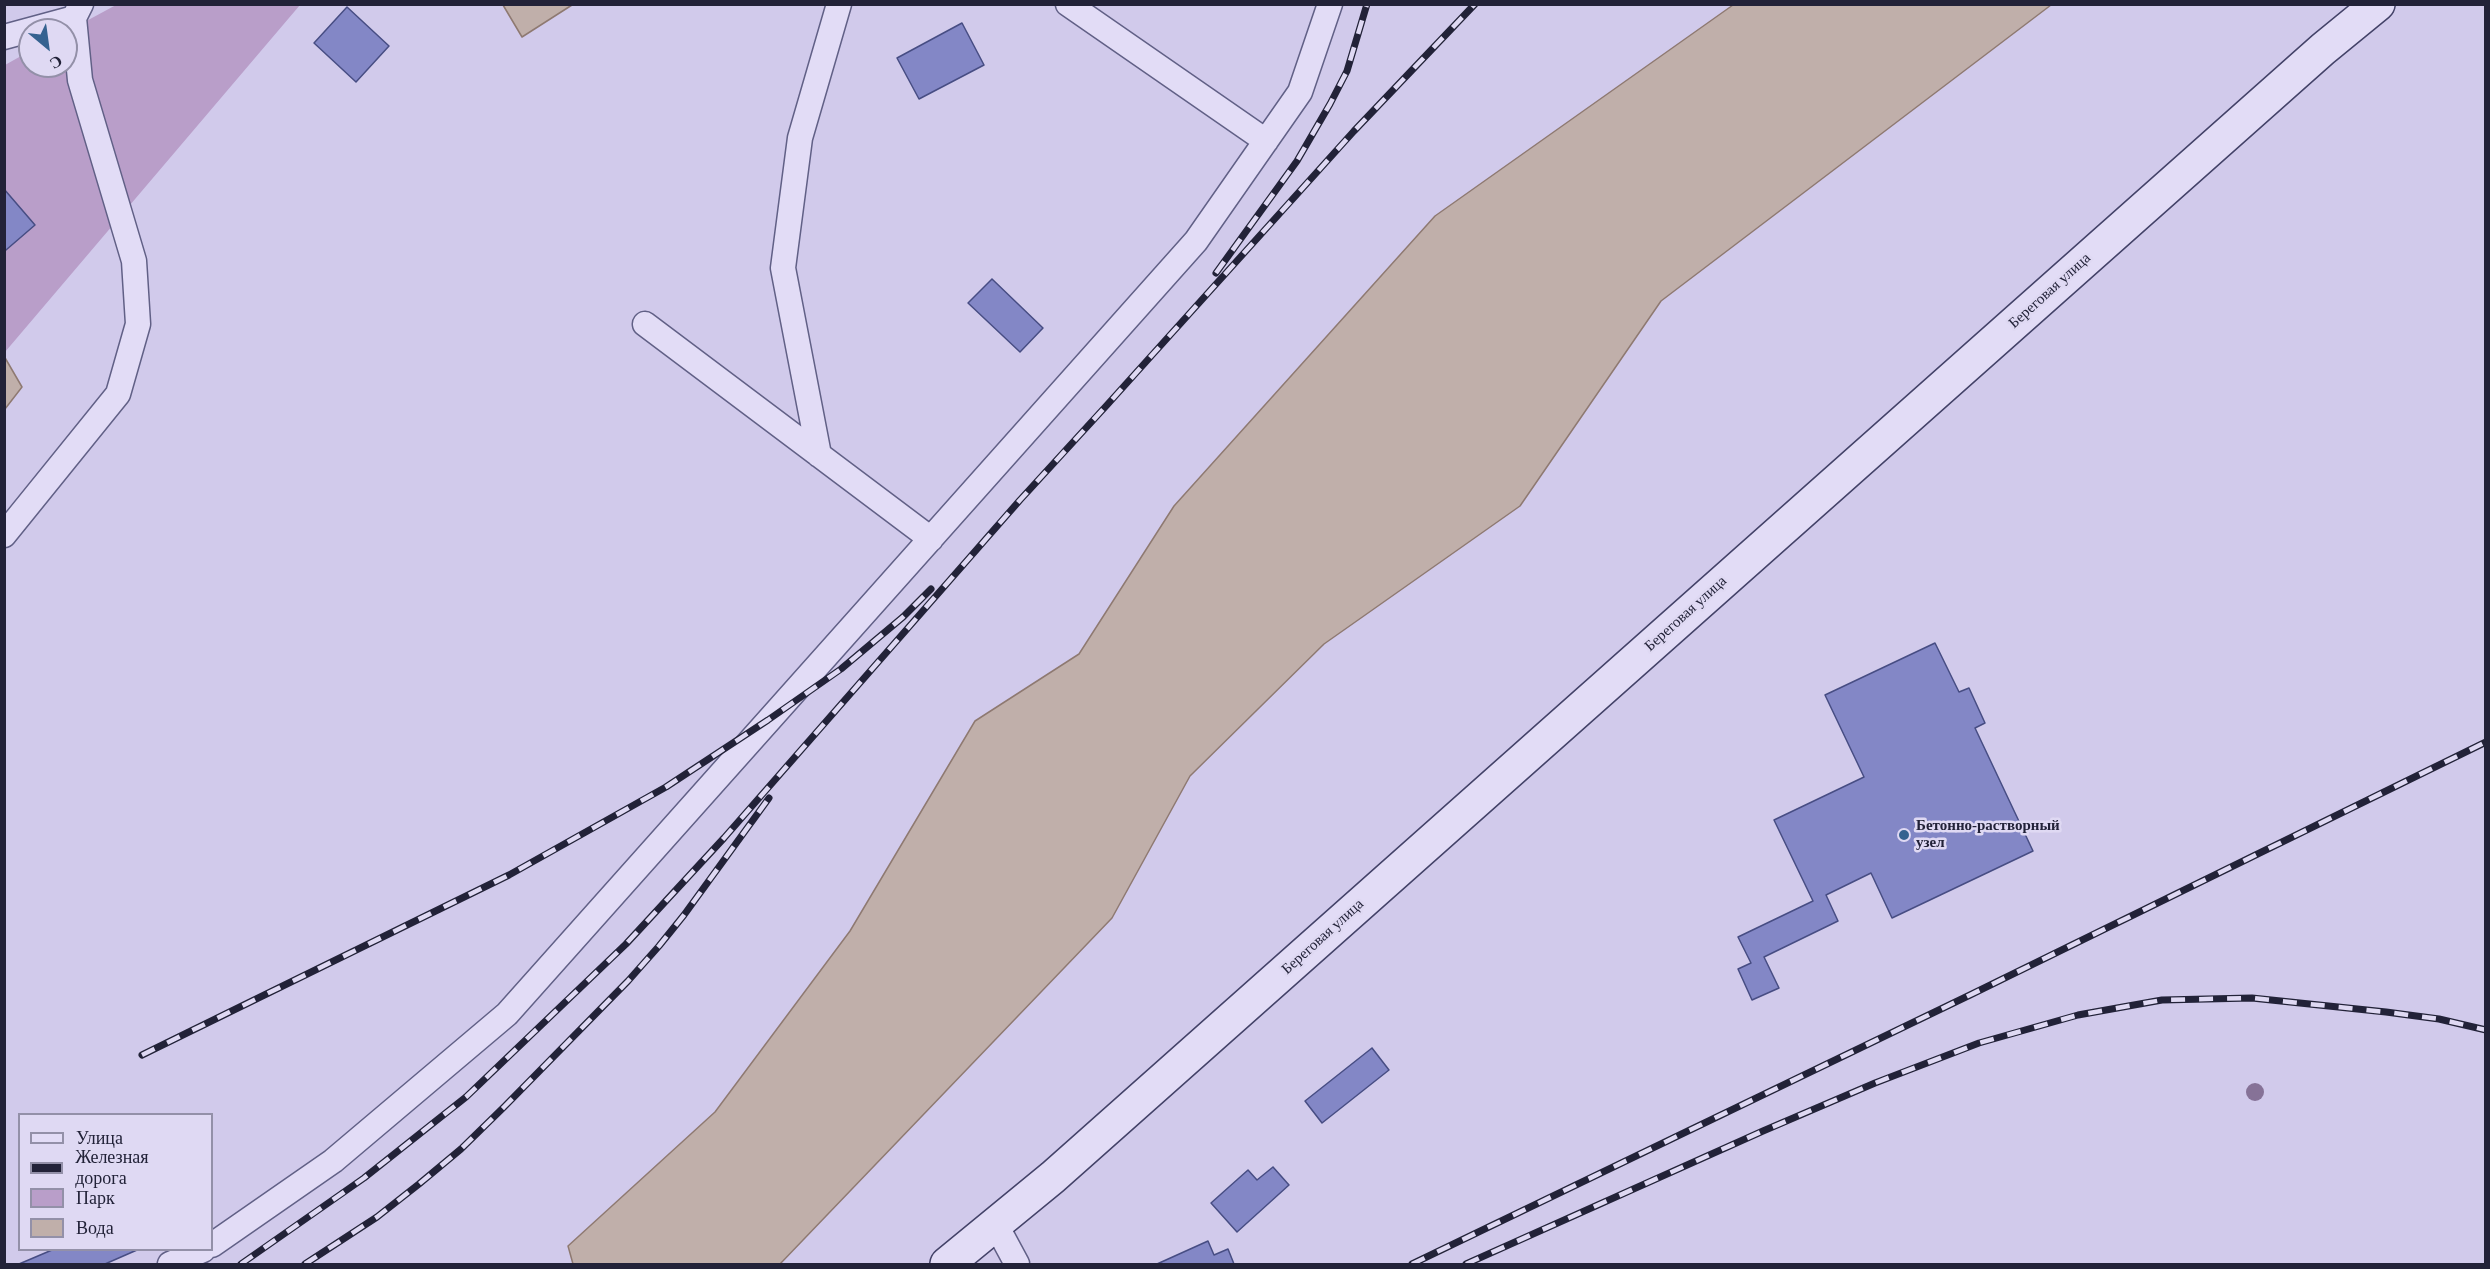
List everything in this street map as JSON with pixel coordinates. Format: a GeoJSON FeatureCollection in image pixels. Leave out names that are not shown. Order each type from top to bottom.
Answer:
{"type":"FeatureCollection","features":[{"type":"Feature","properties":{"kind":"street","name":"Береговая улица"},"geometry":{"type":"LineString","coordinates":[[946,1264],[1062,1169],[2323,48],[2378,4]]}},
{"type":"Feature","properties":{"kind":"lane"},"geometry":{"type":"LineString","coordinates":[[819,455],[783,268],[800,138],[840,4]]}},
{"type":"Feature","properties":{"kind":"lane"},"geometry":{"type":"LineString","coordinates":[[1068,4],[1266,141]]}},
{"type":"Feature","properties":{"kind":"lane"},"geometry":{"type":"LineString","coordinates":[[213,1244],[333,1161],[507,1014],[1196,241],[1300,92],[1330,4]]}},
{"type":"Feature","properties":{"kind":"lane"},"geometry":{"type":"LineString","coordinates":[[4,37],[78,11],[80,80],[134,261],[138,324],[118,394],[4,535]]}},
{"type":"Feature","properties":{"kind":"lane"},"geometry":{"type":"LineString","coordinates":[[645,324],[931,539]]}},
{"type":"Feature","properties":{"kind":"lane"},"geometry":{"type":"LineString","coordinates":[[996,1225],[1017,1264]]}},
{"type":"Feature","properties":{"kind":"lane"},"geometry":{"type":"LineString","coordinates":[[170,1264],[201,1251]]}},
{"type":"Feature","properties":{"kind":"green space"},"geometry":{"type":"Polygon","coordinates":[[[116,5],[300,5],[5,352],[5,65],[18,58],[18,78],[78,78],[78,26],[116,5]]]}},
{"type":"Feature","properties":{"kind":"water"},"geometry":{"type":"Polygon","coordinates":[[[503,5],[572,5],[522,37],[503,5]]]}},
{"type":"Feature","properties":{"kind":"water"},"geometry":{"type":"Polygon","coordinates":[[[1733,5],[2051,5],[1661,301],[1520,506],[1324,644],[1190,776],[1112,918],[780,1264],[573,1264],[568,1246],[715,1112],[850,931],[975,721],[1079,654],[1174,506],[1435,216],[1733,5]]]}},
{"type":"Feature","properties":{"kind":"water"},"geometry":{"type":"Polygon","coordinates":[[[4,356],[22,387],[5,409],[4,409],[4,356]]]}},
{"type":"Feature","properties":{"kind":"building"},"geometry":{"type":"Polygon","coordinates":[[[347,7],[389,46],[356,82],[314,43],[347,7]]]}},
{"type":"Feature","properties":{"kind":"building"},"geometry":{"type":"Polygon","coordinates":[[[962,23],[984,65],[919,99],[897,58],[962,23]]]}},
{"type":"Feature","properties":{"kind":"building"},"geometry":{"type":"Polygon","coordinates":[[[4,189],[35,225],[6,250],[4,248],[4,189]]]}},
{"type":"Feature","properties":{"kind":"building"},"geometry":{"type":"Polygon","coordinates":[[[992,279],[1043,328],[1020,352],[968,303],[992,279]]]}},
{"type":"Feature","properties":{"kind":"building","name":"Бетонно-растворный узел"},"geometry":{"type":"Polygon","coordinates":[[[1935,643],[1959,692],[1969,688],[1985,723],[1975,728],[2033,851],[1892,918],[1871,873],[1826,895],[1838,921],[1764,957],[1779,988],[1752,1000],[1738,969],[1751,963],[1738,937],[1813,901],[1774,820],[1864,777],[1825,695],[1935,643]]]}},
{"type":"Feature","properties":{"kind":"building"},"geometry":{"type":"Polygon","coordinates":[[[1372,1048],[1389,1070],[1322,1123],[1305,1101],[1372,1048]]]}},
{"type":"Feature","properties":{"kind":"building"},"geometry":{"type":"Polygon","coordinates":[[[1273,1167],[1289,1185],[1237,1232],[1211,1203],[1248,1170],[1257,1180],[1273,1167]]]}},
{"type":"Feature","properties":{"kind":"building"},"geometry":{"type":"Polygon","coordinates":[[[1208,1241],[1214,1255],[1228,1249],[1234,1264],[1157,1264],[1208,1241]]]}},
{"type":"Feature","properties":{"kind":"building"},"geometry":{"type":"Polygon","coordinates":[[[50,1251],[135,1251],[105,1264],[19,1264],[50,1251]]]}},
{"type":"Feature","properties":{"kind":"railway"},"geometry":{"type":"LineString","coordinates":[[1216,273],[1297,161],[1330,104],[1347,71],[1367,4]]}},
{"type":"Feature","properties":{"kind":"railway"},"geometry":{"type":"LineString","coordinates":[[241,1264],[364,1178],[466,1097],[626,944],[724,838],[1020,500],[1354,131],[1475,4]]}},
{"type":"Feature","properties":{"kind":"railway"},"geometry":{"type":"LineString","coordinates":[[142,1055],[509,875],[666,787],[841,669],[903,617],[931,589]]}},
{"type":"Feature","properties":{"kind":"railway"},"geometry":{"type":"LineString","coordinates":[[1412,1264],[1970,995],[2486,742]]}},
{"type":"Feature","properties":{"kind":"railway"},"geometry":{"type":"LineString","coordinates":[[305,1264],[377,1217],[419,1184],[461,1149],[504,1107],[628,981],[659,946],[769,798]]}},
{"type":"Feature","properties":{"kind":"railway"},"geometry":{"type":"LineString","coordinates":[[1466,1264],[1875,1083],[1979,1043],[2078,1015],[2162,1000],[2252,998],[2439,1019],[2486,1030]]}},
{"type":"Feature","properties":{"kind":"place","name":"Бетонно-растворный узел"},"geometry":{"type":"Point","coordinates":[1904,835]}}]}
